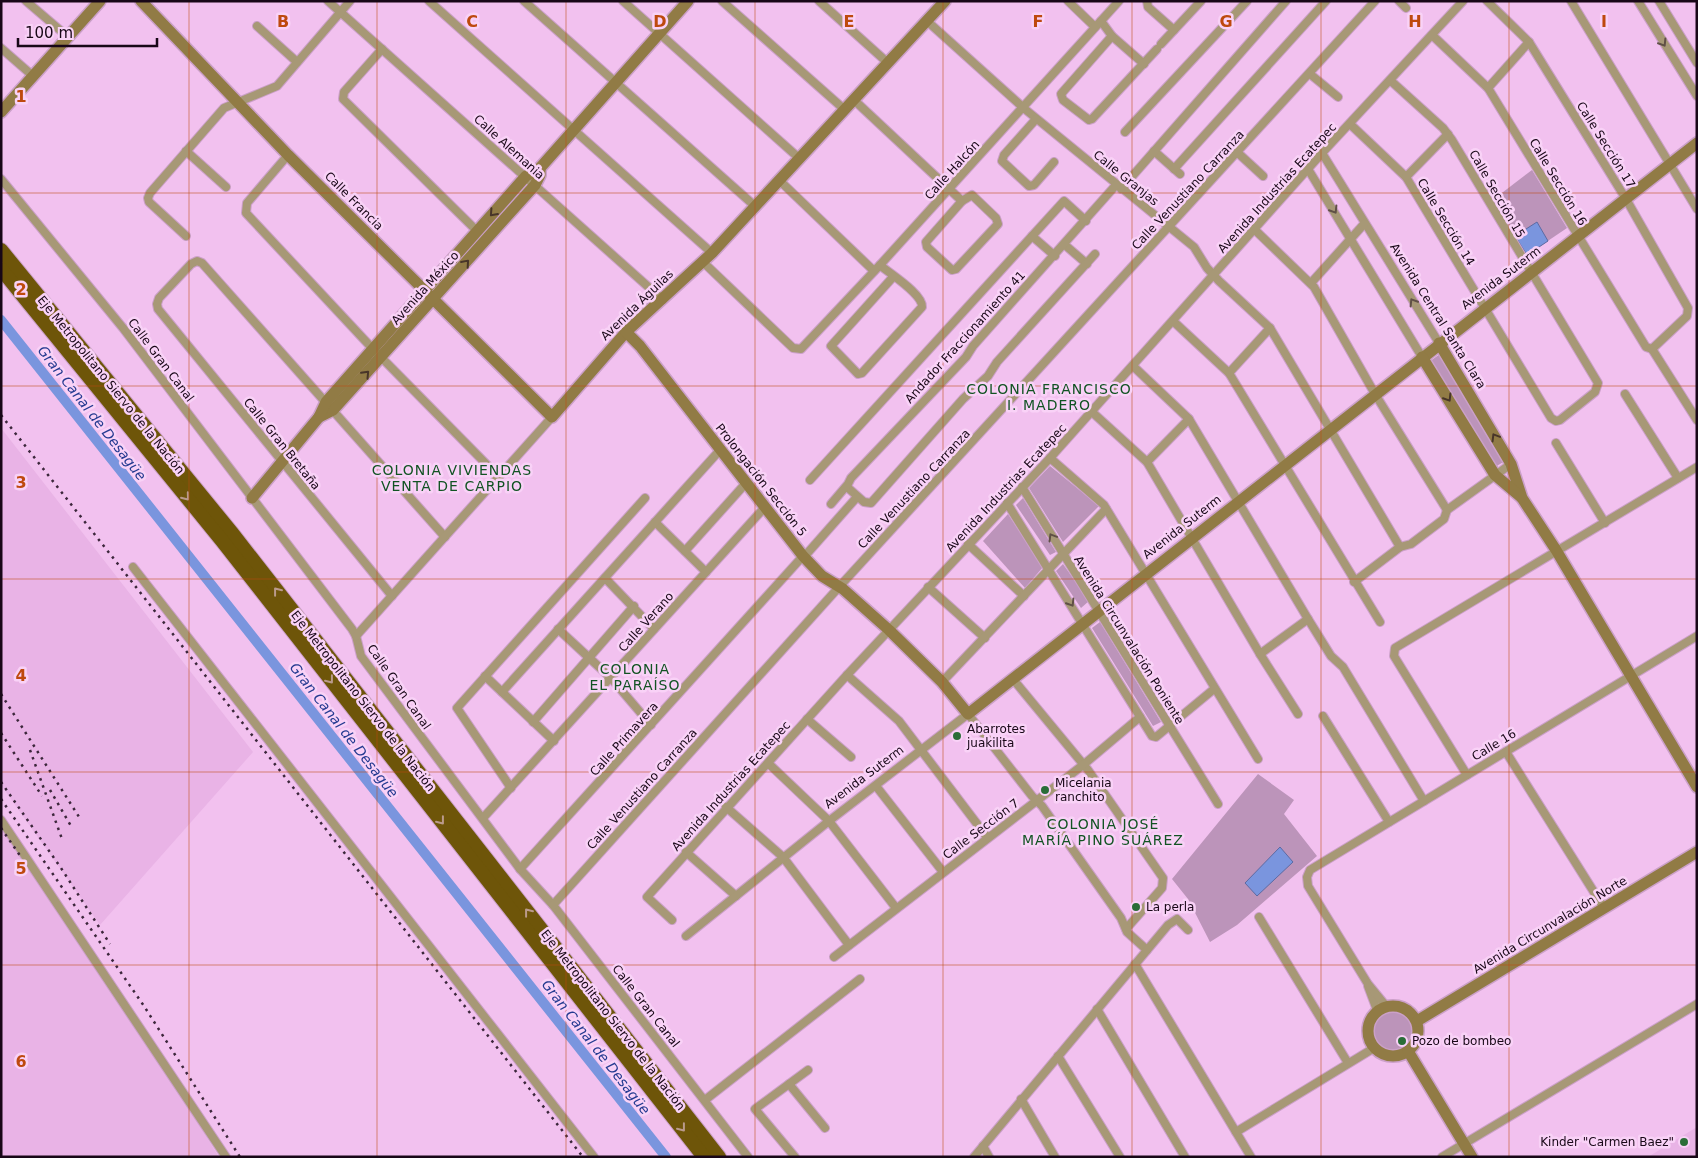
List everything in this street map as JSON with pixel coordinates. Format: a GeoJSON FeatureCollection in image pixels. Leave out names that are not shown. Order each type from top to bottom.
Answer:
{"type":"FeatureCollection","features":[{"type":"Feature","properties":{"kind":"highway","name":"Eje Metropolitano Siervo de la Nación"},"geometry":{"type":"LineString","coordinates":[[1,250],[232,533],[720,1157]]}},
{"type":"Feature","properties":{"kind":"highway","name":"Eje Metropolitano Siervo de la Nación"},"geometry":{"type":"LineString","coordinates":[[1,269],[223,542],[704,1157]]}},
{"type":"Feature","properties":{"kind":"street"},"geometry":{"type":"LineString","coordinates":[[26,1],[68,37]]}},
{"type":"Feature","properties":{"kind":"street"},"geometry":{"type":"LineString","coordinates":[[2,110],[100,1]]}},
{"type":"Feature","properties":{"kind":"street","name":"Calle Francia"},"geometry":{"type":"LineString","coordinates":[[141,1],[288,155],[552,416]]}},
{"type":"Feature","properties":{"kind":"street","name":"Calle Alemania"},"geometry":{"type":"LineString","coordinates":[[328,1],[663,300]]}},
{"type":"Feature","properties":{"kind":"street"},"geometry":{"type":"LineString","coordinates":[[186,236],[149,202],[148,198],[186,150],[224,108],[274,88],[350,1]]}},
{"type":"Feature","properties":{"kind":"street"},"geometry":{"type":"LineString","coordinates":[[429,1],[712,253]]}},
{"type":"Feature","properties":{"kind":"street"},"geometry":{"type":"LineString","coordinates":[[524,1],[756,207]]}},
{"type":"Feature","properties":{"kind":"street"},"geometry":{"type":"LineString","coordinates":[[623,1],[800,159]]}},
{"type":"Feature","properties":{"kind":"street","name":"Avenida México"},"geometry":{"type":"LineString","coordinates":[[329,406],[372,348],[526,176],[540,168],[688,1]]}},
{"type":"Feature","properties":{"kind":"street"},"geometry":{"type":"LineString","coordinates":[[722,1],[845,110]]}},
{"type":"Feature","properties":{"kind":"street"},"geometry":{"type":"LineString","coordinates":[[819,1],[888,63]]}},
{"type":"Feature","properties":{"kind":"street"},"geometry":{"type":"LineString","coordinates":[[1068,1],[1144,64]]}},
{"type":"Feature","properties":{"kind":"street","name":"Calle Halcón"},"geometry":{"type":"LineString","coordinates":[[703,262],[793,348],[798,350],[803,348],[950,189],[1119,1]]}},
{"type":"Feature","properties":{"kind":"street"},"geometry":{"type":"LineString","coordinates":[[1147,1],[1148,7],[1174,30]]}},
{"type":"Feature","properties":{"kind":"street"},"geometry":{"type":"LineString","coordinates":[[1112,36],[1061,96],[1063,100],[1087,119],[1092,119],[1201,1]]}},
{"type":"Feature","properties":{"kind":"street"},"geometry":{"type":"LineString","coordinates":[[1125,132],[1247,1]]}},
{"type":"Feature","properties":{"kind":"street","name":"Andador Fraccionamiento 41"},"geometry":{"type":"LineString","coordinates":[[831,504],[846,487],[851,478],[966,356],[1086,221],[1154,151],[1286,1]]}},
{"type":"Feature","properties":{"kind":"street"},"geometry":{"type":"LineString","coordinates":[[1154,151],[1177,171],[1326,1]]}},
{"type":"Feature","properties":{"kind":"street","name":"Calle Venustiano Carranza"},"geometry":{"type":"LineString","coordinates":[[553,905],[839,587],[1375,1]]}},
{"type":"Feature","properties":{"kind":"street"},"geometry":{"type":"LineString","coordinates":[[1399,1],[1406,8]]}},
{"type":"Feature","properties":{"kind":"street","name":"Avenida Industrias Ecatepec"},"geometry":{"type":"LineString","coordinates":[[672,920],[647,897],[726,807],[847,675],[1092,412],[1322,153],[1391,81],[1463,1]]}},
{"type":"Feature","properties":{"kind":"street","name":"Calle Sección 17"},"geometry":{"type":"LineString","coordinates":[[1486,1],[1529,42],[1626,199],[1688,308],[1689,313],[1652,349]]}},
{"type":"Feature","properties":{"kind":"street"},"geometry":{"type":"LineString","coordinates":[[1571,1],[1697,209]]}},
{"type":"Feature","properties":{"kind":"street"},"geometry":{"type":"LineString","coordinates":[[1638,1],[1697,96]]}},
{"type":"Feature","properties":{"kind":"street"},"geometry":{"type":"LineString","coordinates":[[1660,1],[1697,63]]}},
{"type":"Feature","properties":{"kind":"street","name":"Avenida Águilas"},"geometry":{"type":"LineString","coordinates":[[356,636],[626,332],[703,262],[756,207],[927,21],[940,3]]}},
{"type":"Feature","properties":{"kind":"street","name":"Calle Granjas"},"geometry":{"type":"LineString","coordinates":[[927,21],[1023,108],[1194,247],[1213,275],[1270,328],[1400,547]]}},
{"type":"Feature","properties":{"kind":"street"},"geometry":{"type":"LineString","coordinates":[[256,26],[297,62]]}},
{"type":"Feature","properties":{"kind":"street","name":"Calle Sección 16"},"geometry":{"type":"LineString","coordinates":[[1432,35],[1488,88],[1646,346],[1652,349],[1697,420]]}},
{"type":"Feature","properties":{"kind":"street"},"geometry":{"type":"LineString","coordinates":[[1488,88],[1529,42]]}},
{"type":"Feature","properties":{"kind":"street"},"geometry":{"type":"LineString","coordinates":[[1,48],[33,76]]}},
{"type":"Feature","properties":{"kind":"street"},"geometry":{"type":"LineString","coordinates":[[382,49],[344,92],[343,99],[478,231]]}},
{"type":"Feature","properties":{"kind":"street"},"geometry":{"type":"LineString","coordinates":[[1310,74],[1338,97]]}},
{"type":"Feature","properties":{"kind":"street","name":"Calle Sección 15"},"geometry":{"type":"LineString","coordinates":[[1391,81],[1448,134],[1598,383],[1595,392],[1579,404]]}},
{"type":"Feature","properties":{"kind":"street"},"geometry":{"type":"LineString","coordinates":[[854,100],[962,201]]}},
{"type":"Feature","properties":{"kind":"street"},"geometry":{"type":"LineString","coordinates":[[1036,119],[1004,155],[1002,161],[1029,186],[1034,185],[1054,162]]}},
{"type":"Feature","properties":{"kind":"street","name":"Calle Sección 14"},"geometry":{"type":"LineString","coordinates":[[1350,124],[1406,177],[1551,418],[1556,421],[1560,420],[1579,404]]}},
{"type":"Feature","properties":{"kind":"street"},"geometry":{"type":"LineString","coordinates":[[1406,177],[1448,134]]}},
{"type":"Feature","properties":{"kind":"street","name":"Avenida Suterm"},"geometry":{"type":"LineString","coordinates":[[686,936],[829,821],[1697,143]]}},
{"type":"Feature","properties":{"kind":"street"},"geometry":{"type":"LineString","coordinates":[[186,150],[226,188]]}},
{"type":"Feature","properties":{"kind":"street"},"geometry":{"type":"LineString","coordinates":[[1238,152],[1264,176]]}},
{"type":"Feature","properties":{"kind":"street","name":"Avenida Central Santa Clara"},"geometry":{"type":"LineString","coordinates":[[1322,153],[1511,464],[1522,498]]}},
{"type":"Feature","properties":{"kind":"street"},"geometry":{"type":"LineString","coordinates":[[288,155],[247,202],[246,213],[381,358],[499,477]]}},
{"type":"Feature","properties":{"kind":"street","name":"Avenida México"},"geometry":{"type":"LineString","coordinates":[[252,498],[319,417],[381,358],[535,185],[540,175],[540,168]]}},
{"type":"Feature","properties":{"kind":"street","name":"Avenida Central Santa Clara"},"geometry":{"type":"LineString","coordinates":[[1308,169],[1495,474],[1522,498],[1556,550],[1697,787]]}},
{"type":"Feature","properties":{"kind":"street","name":"Calle Gran Canal"},"geometry":{"type":"LineString","coordinates":[[1,179],[123,328],[356,636],[361,656],[520,869],[553,905],[748,1157]]}},
{"type":"Feature","properties":{"kind":"street"},"geometry":{"type":"LineString","coordinates":[[780,181],[877,268],[900,279],[921,301],[922,307],[862,373],[858,374],[831,346],[893,276]]}},
{"type":"Feature","properties":{"kind":"street"},"geometry":{"type":"LineString","coordinates":[[970,195],[975,197],[998,222],[956,269],[952,270],[927,247],[926,242],[962,201],[970,195]]}},
{"type":"Feature","properties":{"kind":"street"},"geometry":{"type":"LineString","coordinates":[[810,480],[1064,201],[1086,221]]}},
{"type":"Feature","properties":{"kind":"street"},"geometry":{"type":"LineString","coordinates":[[1311,283],[1364,224]]}},
{"type":"Feature","properties":{"kind":"street"},"geometry":{"type":"LineString","coordinates":[[1254,229],[1311,283],[1447,510]]}},
{"type":"Feature","properties":{"kind":"street"},"geometry":{"type":"LineString","coordinates":[[1032,236],[1055,256]]}},
{"type":"Feature","properties":{"kind":"street"},"geometry":{"type":"LineString","coordinates":[[1065,245],[1087,264]]}},
{"type":"Feature","properties":{"kind":"street"},"geometry":{"type":"LineString","coordinates":[[846,487],[866,503],[871,503],[963,399],[988,376],[997,362],[1096,254]]}},
{"type":"Feature","properties":{"kind":"street","name":"Calle Gran Bretaña"},"geometry":{"type":"LineString","coordinates":[[329,406],[202,263],[197,261],[191,264],[157,304],[158,309],[392,596]]}},
{"type":"Feature","properties":{"kind":"street"},"geometry":{"type":"LineString","coordinates":[[1173,321],[1229,373],[1380,622]]}},
{"type":"Feature","properties":{"kind":"street"},"geometry":{"type":"LineString","coordinates":[[1229,373],[1270,328]]}},
{"type":"Feature","properties":{"kind":"street","name":"Prolongación Sección 5"},"geometry":{"type":"LineString","coordinates":[[626,332],[640,346],[804,556],[822,576],[839,587],[889,630],[942,682],[968,714]]}},
{"type":"Feature","properties":{"kind":"street"},"geometry":{"type":"LineString","coordinates":[[1133,366],[1189,419],[1308,619],[1331,656],[1343,667],[1424,801]]}},
{"type":"Feature","properties":{"kind":"street"},"geometry":{"type":"LineString","coordinates":[[1625,394],[1678,478]]}},
{"type":"Feature","properties":{"kind":"street"},"geometry":{"type":"LineString","coordinates":[[329,406],[445,538]]}},
{"type":"Feature","properties":{"kind":"street"},"geometry":{"type":"LineString","coordinates":[[1092,412],[1147,462],[1260,654],[1298,714]]}},
{"type":"Feature","properties":{"kind":"street"},"geometry":{"type":"LineString","coordinates":[[1147,462],[1189,419]]}},
{"type":"Feature","properties":{"kind":"street"},"geometry":{"type":"LineString","coordinates":[[1556,443],[1605,524]]}},
{"type":"Feature","properties":{"kind":"street"},"geometry":{"type":"LineString","coordinates":[[502,692],[720,450]]}},
{"type":"Feature","properties":{"kind":"street"},"geometry":{"type":"LineString","coordinates":[[1050,458],[1106,509],[1214,689],[1258,758]]}},
{"type":"Feature","properties":{"kind":"street"},"geometry":{"type":"LineString","coordinates":[[1354,582],[1400,547],[1411,544],[1444,519],[1447,510],[1511,464]]}},
{"type":"Feature","properties":{"kind":"street"},"geometry":{"type":"LineString","coordinates":[[1467,775],[1394,656],[1394,650],[1397,646],[1556,550],[1605,524],[1697,466]]}},
{"type":"Feature","properties":{"kind":"street"},"geometry":{"type":"LineString","coordinates":[[685,551],[746,483]]}},
{"type":"Feature","properties":{"kind":"street","name":"Avenida Circunvalación Poniente"},"geometry":{"type":"LineString","coordinates":[[1022,487],[1218,804]]}},
{"type":"Feature","properties":{"kind":"street"},"geometry":{"type":"LineString","coordinates":[[804,556],[857,497]]}},
{"type":"Feature","properties":{"kind":"street"},"geometry":{"type":"LineString","coordinates":[[511,788],[457,708],[645,498]]}},
{"type":"Feature","properties":{"kind":"street"},"geometry":{"type":"LineString","coordinates":[[1007,503],[1154,737],[1169,727],[1214,689]]}},
{"type":"Feature","properties":{"kind":"street","name":"Calle Verano"},"geometry":{"type":"LineString","coordinates":[[483,818],[765,507]]}},
{"type":"Feature","properties":{"kind":"street"},"geometry":{"type":"LineString","coordinates":[[942,682],[1106,509]]}},
{"type":"Feature","properties":{"kind":"street"},"geometry":{"type":"LineString","coordinates":[[655,522],[706,572]]}},
{"type":"Feature","properties":{"kind":"street"},"geometry":{"type":"LineString","coordinates":[[968,544],[1024,596]]}},
{"type":"Feature","properties":{"kind":"street","name":"Calle Primavera"},"geometry":{"type":"LineString","coordinates":[[520,869],[804,556]]}},
{"type":"Feature","properties":{"kind":"street"},"geometry":{"type":"LineString","coordinates":[[133,567],[594,1157]]}},
{"type":"Feature","properties":{"kind":"street"},"geometry":{"type":"LineString","coordinates":[[605,578],[634,606],[654,629]]}},
{"type":"Feature","properties":{"kind":"street"},"geometry":{"type":"LineString","coordinates":[[928,587],[985,638]]}},
{"type":"Feature","properties":{"kind":"street"},"geometry":{"type":"LineString","coordinates":[[533,722],[634,606]]}},
{"type":"Feature","properties":{"kind":"street"},"geometry":{"type":"LineString","coordinates":[[1260,654],[1308,619]]}},
{"type":"Feature","properties":{"kind":"street"},"geometry":{"type":"LineString","coordinates":[[558,628],[611,678],[651,726]]}},
{"type":"Feature","properties":{"kind":"street","name":"Calle 16"},"geometry":{"type":"LineString","coordinates":[[1382,1008],[1308,886],[1307,877],[1310,870],[1697,636]]}},
{"type":"Feature","properties":{"kind":"street"},"geometry":{"type":"LineString","coordinates":[[847,675],[899,720],[987,837]]}},
{"type":"Feature","properties":{"kind":"street"},"geometry":{"type":"LineString","coordinates":[[485,676],[554,741]]}},
{"type":"Feature","properties":{"kind":"street"},"geometry":{"type":"LineString","coordinates":[[1012,678],[1083,765],[1163,878],[1164,883],[1126,929]]}},
{"type":"Feature","properties":{"kind":"street"},"geometry":{"type":"LineString","coordinates":[[968,714],[1037,801],[1121,918],[1126,929],[1147,950]]}},
{"type":"Feature","properties":{"kind":"street"},"geometry":{"type":"LineString","coordinates":[[1324,716],[1388,822]]}},
{"type":"Feature","properties":{"kind":"street","name":"Calle Sección 7"},"geometry":{"type":"LineString","coordinates":[[834,956],[987,837],[1037,801],[1140,717]]}},
{"type":"Feature","properties":{"kind":"street"},"geometry":{"type":"LineString","coordinates":[[807,719],[851,757]]}},
{"type":"Feature","properties":{"kind":"street"},"geometry":{"type":"LineString","coordinates":[[1506,752],[1604,908]]}},
{"type":"Feature","properties":{"kind":"street"},"geometry":{"type":"LineString","coordinates":[[768,763],[829,821],[896,908]]}},
{"type":"Feature","properties":{"kind":"street"},"geometry":{"type":"LineString","coordinates":[[876,786],[943,872]]}},
{"type":"Feature","properties":{"kind":"street"},"geometry":{"type":"LineString","coordinates":[[726,807],[783,858],[849,945]]}},
{"type":"Feature","properties":{"kind":"street"},"geometry":{"type":"LineString","coordinates":[[1,820],[226,1157]]}},
{"type":"Feature","properties":{"kind":"street"},"geometry":{"type":"LineString","coordinates":[[686,852],[736,896]]}},
{"type":"Feature","properties":{"kind":"street","name":"Avenida Circunvalación Norte"},"geometry":{"type":"LineString","coordinates":[[1417,1021],[1697,852]]}},
{"type":"Feature","properties":{"kind":"street"},"geometry":{"type":"LineString","coordinates":[[1259,917],[1348,1063]]}},
{"type":"Feature","properties":{"kind":"street"},"geometry":{"type":"LineString","coordinates":[[974,1157],[1135,964],[1175,919],[1182,922],[1188,930]]}},
{"type":"Feature","properties":{"kind":"street"},"geometry":{"type":"LineString","coordinates":[[1135,964],[1251,1157]]}},
{"type":"Feature","properties":{"kind":"street"},"geometry":{"type":"LineString","coordinates":[[704,1100],[860,979]]}},
{"type":"Feature","properties":{"kind":"street"},"geometry":{"type":"LineString","coordinates":[[1442,1157],[1697,1004]]}},
{"type":"Feature","properties":{"kind":"street"},"geometry":{"type":"LineString","coordinates":[[1403,1007],[1417,1021],[1418,1036],[1408,1051],[1390,1056],[1374,1048],[1367,1032],[1368,1023],[1382,1008],[1403,1007]]}},
{"type":"Feature","properties":{"kind":"street"},"geometry":{"type":"LineString","coordinates":[[1097,1009],[1185,1157]]}},
{"type":"Feature","properties":{"kind":"street"},"geometry":{"type":"LineString","coordinates":[[1236,1132],[1374,1048]]}},
{"type":"Feature","properties":{"kind":"street"},"geometry":{"type":"LineString","coordinates":[[1408,1051],[1472,1157]]}},
{"type":"Feature","properties":{"kind":"street"},"geometry":{"type":"LineString","coordinates":[[1058,1056],[1120,1157]]}},
{"type":"Feature","properties":{"kind":"street"},"geometry":{"type":"LineString","coordinates":[[795,1157],[755,1109],[808,1070]]}},
{"type":"Feature","properties":{"kind":"street"},"geometry":{"type":"LineString","coordinates":[[789,1084],[825,1128]]}},
{"type":"Feature","properties":{"kind":"street"},"geometry":{"type":"LineString","coordinates":[[1021,1100],[1055,1157]]}},
{"type":"Feature","properties":{"kind":"street"},"geometry":{"type":"LineString","coordinates":[[983,1146],[989,1157]]}},
{"type":"Feature","properties":{"kind":"shaded area"},"geometry":{"type":"Polygon","coordinates":[[[1532,170],[1567,228],[1527,255],[1494,199],[1532,170]]]}},
{"type":"Feature","properties":{"kind":"shaded area"},"geometry":{"type":"Polygon","coordinates":[[[1440,354],[1505,461],[1495,467],[1429,362],[1440,354]]]}},
{"type":"Feature","properties":{"kind":"shaded area"},"geometry":{"type":"Polygon","coordinates":[[[1,428],[253,752],[100,925],[1,785],[1,428]]]}},
{"type":"Feature","properties":{"kind":"shaded area"},"geometry":{"type":"Polygon","coordinates":[[[1050,466],[1099,506],[1063,542],[1029,488],[1050,466]]]}},
{"type":"Feature","properties":{"kind":"shaded area"},"geometry":{"type":"Polygon","coordinates":[[[1023,498],[1056,552],[1050,555],[1016,505],[1023,498]]]}},
{"type":"Feature","properties":{"kind":"shaded area"},"geometry":{"type":"Polygon","coordinates":[[[1008,514],[1043,567],[1025,588],[983,541],[1008,514]]]}},
{"type":"Feature","properties":{"kind":"shaded area"},"geometry":{"type":"Polygon","coordinates":[[[1063,564],[1089,601],[1081,608],[1056,571],[1063,564]]]}},
{"type":"Feature","properties":{"kind":"shaded area"},"geometry":{"type":"Polygon","coordinates":[[[1100,622],[1161,722],[1153,726],[1092,628],[1100,622]]]}},
{"type":"Feature","properties":{"kind":"shaded area"},"geometry":{"type":"Polygon","coordinates":[[[1258,774],[1294,800],[1284,814],[1317,856],[1237,925],[1210,942],[1188,899],[1172,879],[1258,774]]]}},
{"type":"Feature","properties":{"kind":"shaded area"},"geometry":{"type":"Polygon","coordinates":[[[1,814],[29,852],[219,1157],[1,1157],[1,814]]]}},
{"type":"Feature","properties":{"kind":"shaded area"},"geometry":{"type":"Polygon","coordinates":[[[1388,1006],[1398,1006],[1411,1013],[1418,1026],[1418,1036],[1411,1049],[1398,1056],[1388,1056],[1379,1052],[1372,1045],[1368,1036],[1368,1026],[1372,1017],[1379,1010],[1388,1006]]]}},
{"type":"Feature","properties":{"kind":"shaded area","name":"Kinder \"Carmen Baez\""},"geometry":{"type":"Polygon","coordinates":[[[1697,1127],[1697,1157],[1648,1157],[1697,1127]]]}},
{"type":"Feature","properties":{"kind":"water"},"geometry":{"type":"Polygon","coordinates":[[[1537,222],[1548,241],[1527,255],[1515,236],[1537,222]]]}},
{"type":"Feature","properties":{"kind":"water"},"geometry":{"type":"Polygon","coordinates":[[[1280,847],[1293,862],[1257,896],[1245,883],[1280,847]]]}},
{"type":"Feature","properties":{"kind":"waterway","name":"Gran Canal de Desagüe"},"geometry":{"type":"LineString","coordinates":[[1,320],[666,1157]]}},
{"type":"Feature","properties":{"kind":"railway"},"geometry":{"type":"LineString","coordinates":[[1,415],[583,1157]]}},
{"type":"Feature","properties":{"kind":"railway"},"geometry":{"type":"LineString","coordinates":[[1,694],[81,820]]}},
{"type":"Feature","properties":{"kind":"railway"},"geometry":{"type":"LineString","coordinates":[[1,733],[42,796]]}},
{"type":"Feature","properties":{"kind":"railway"},"geometry":{"type":"LineString","coordinates":[[30,750],[62,839]]}},
{"type":"Feature","properties":{"kind":"railway"},"geometry":{"type":"LineString","coordinates":[[1,782],[61,868],[110,944]]}},
{"type":"Feature","properties":{"kind":"railway"},"geometry":{"type":"LineString","coordinates":[[50,790],[71,826]]}},
{"type":"Feature","properties":{"kind":"railway"},"geometry":{"type":"LineString","coordinates":[[1,799],[144,1006],[240,1157]]}},
{"type":"Feature","properties":{"kind":"railway"},"geometry":{"type":"LineString","coordinates":[[1,828],[21,857]]}},
{"type":"Feature","properties":{"kind":"place","name":"Abarrotes juakilita"},"geometry":{"type":"Point","coordinates":[957,736]}},
{"type":"Feature","properties":{"kind":"place","name":"Micelania ranchito"},"geometry":{"type":"Point","coordinates":[1045,790]}},
{"type":"Feature","properties":{"kind":"place","name":"La perla"},"geometry":{"type":"Point","coordinates":[1136,907]}},
{"type":"Feature","properties":{"kind":"place","name":"Pozo de bombeo"},"geometry":{"type":"Point","coordinates":[1402,1041]}},
{"type":"Feature","properties":{"kind":"place","name":"Kinder \"Carmen Baez\""},"geometry":{"type":"Point","coordinates":[1684,1142]}},
{"type":"Feature","properties":{"kind":"district","name":"COLONIA FRANCISCO I. MADERO"},"geometry":{"type":"Point","coordinates":[1049,398]}},
{"type":"Feature","properties":{"kind":"district","name":"COLONIA VIVIENDAS VENTA DE CARPIO"},"geometry":{"type":"Point","coordinates":[452,478]}},
{"type":"Feature","properties":{"kind":"district","name":"COLONIA EL PARAÍSO"},"geometry":{"type":"Point","coordinates":[635,678]}},
{"type":"Feature","properties":{"kind":"district","name":"COLONIA JOSÉ MARÍA PINO SUÁREZ"},"geometry":{"type":"Point","coordinates":[1103,832]}}]}
